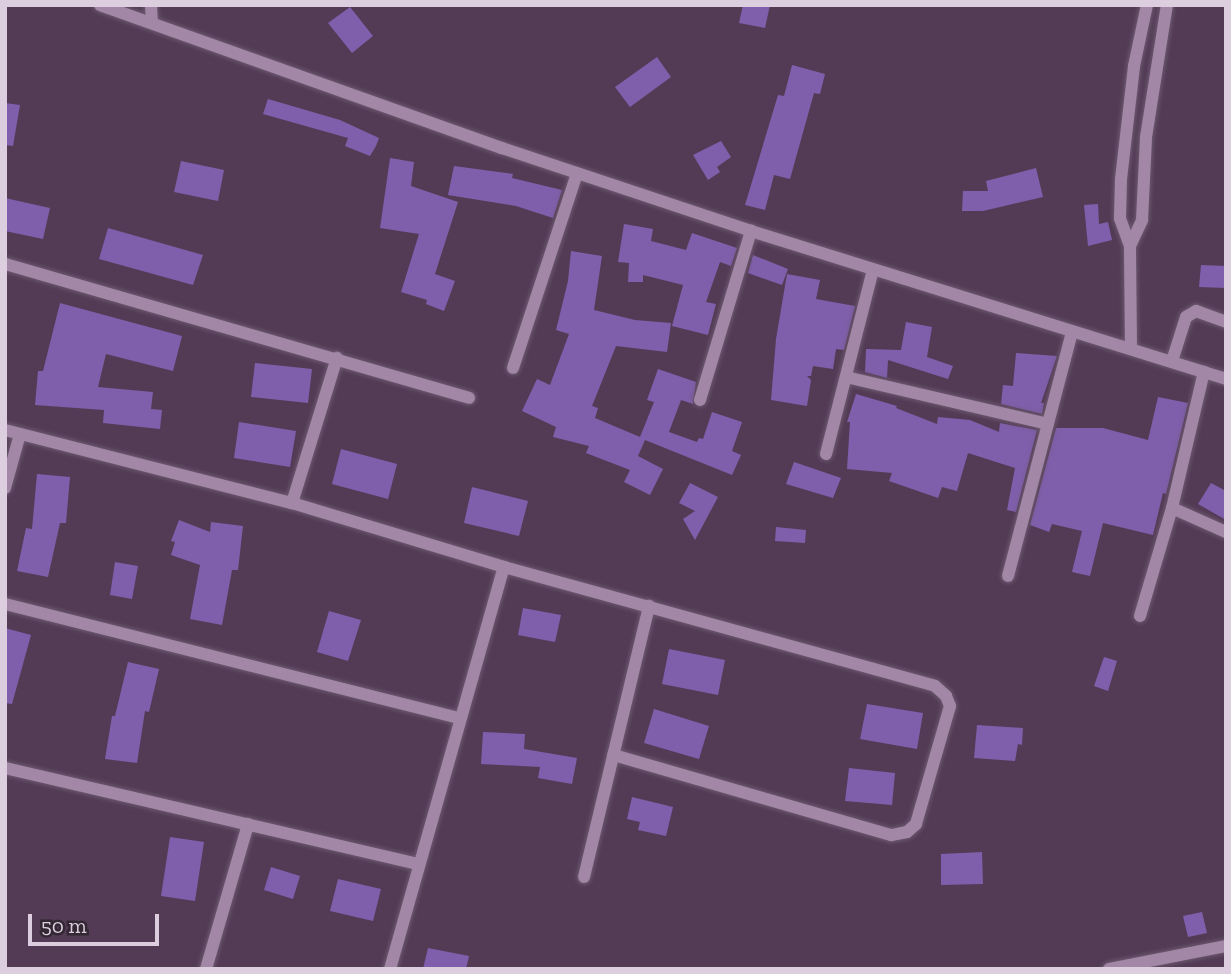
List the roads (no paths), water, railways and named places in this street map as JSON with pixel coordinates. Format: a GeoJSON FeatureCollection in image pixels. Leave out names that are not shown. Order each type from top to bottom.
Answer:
{"type":"FeatureCollection","features":[{"type":"Feature","properties":{"kind":"street"},"geometry":{"type":"LineString","coordinates":[[100,5],[577,173],[751,231],[1226,378]]}},
{"type":"Feature","properties":{"kind":"street"},"geometry":{"type":"LineString","coordinates":[[151,5],[152,23]]}},
{"type":"Feature","properties":{"kind":"street"},"geometry":{"type":"LineString","coordinates":[[1131,348],[1130,246],[1120,219],[1121,179],[1134,66],[1147,5]]}},
{"type":"Feature","properties":{"kind":"street"},"geometry":{"type":"LineString","coordinates":[[1130,246],[1142,219],[1148,124],[1167,5]]}},
{"type":"Feature","properties":{"kind":"street"},"geometry":{"type":"LineString","coordinates":[[513,368],[577,173]]}},
{"type":"Feature","properties":{"kind":"street"},"geometry":{"type":"LineString","coordinates":[[700,400],[751,231]]}},
{"type":"Feature","properties":{"kind":"street"},"geometry":{"type":"LineString","coordinates":[[5,264],[469,398]]}},
{"type":"Feature","properties":{"kind":"street"},"geometry":{"type":"LineString","coordinates":[[826,454],[873,270]]}},
{"type":"Feature","properties":{"kind":"street"},"geometry":{"type":"LineString","coordinates":[[1172,361],[1186,317],[1196,311],[1226,322]]}},
{"type":"Feature","properties":{"kind":"street"},"geometry":{"type":"LineString","coordinates":[[1008,576],[1072,332]]}},
{"type":"Feature","properties":{"kind":"street"},"geometry":{"type":"LineString","coordinates":[[292,503],[337,358]]}},
{"type":"Feature","properties":{"kind":"street"},"geometry":{"type":"LineString","coordinates":[[1140,616],[1172,508],[1204,372]]}},
{"type":"Feature","properties":{"kind":"street"},"geometry":{"type":"LineString","coordinates":[[846,377],[1048,425]]}},
{"type":"Feature","properties":{"kind":"street"},"geometry":{"type":"LineString","coordinates":[[5,430],[292,503],[504,567],[935,686],[946,696],[950,706],[916,824],[906,832],[891,835],[613,755]]}},
{"type":"Feature","properties":{"kind":"street"},"geometry":{"type":"LineString","coordinates":[[5,488],[20,434]]}},
{"type":"Feature","properties":{"kind":"street"},"geometry":{"type":"LineString","coordinates":[[1172,508],[1226,532]]}},
{"type":"Feature","properties":{"kind":"street"},"geometry":{"type":"LineString","coordinates":[[390,969],[504,567]]}},
{"type":"Feature","properties":{"kind":"street"},"geometry":{"type":"LineString","coordinates":[[5,604],[459,718]]}},
{"type":"Feature","properties":{"kind":"street"},"geometry":{"type":"LineString","coordinates":[[583,877],[649,606]]}},
{"type":"Feature","properties":{"kind":"street"},"geometry":{"type":"LineString","coordinates":[[5,768],[419,864]]}},
{"type":"Feature","properties":{"kind":"street"},"geometry":{"type":"LineString","coordinates":[[206,969],[248,824]]}},
{"type":"Feature","properties":{"kind":"street"},"geometry":{"type":"LineString","coordinates":[[1109,969],[1226,946]]}}]}
